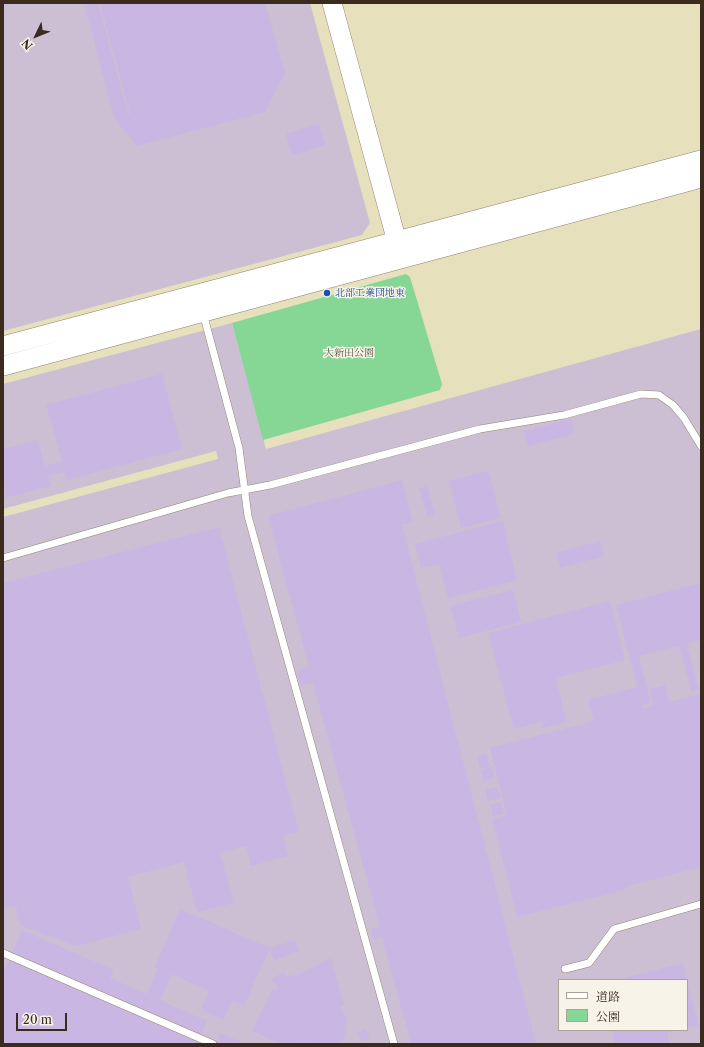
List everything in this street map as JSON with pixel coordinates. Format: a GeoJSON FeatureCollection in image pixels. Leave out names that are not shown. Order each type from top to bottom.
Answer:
{"type":"FeatureCollection","features":[{"type":"Feature","properties":{"kind":"street"},"geometry":{"type":"LineString","coordinates":[[332,3],[399,250]]}},
{"type":"Feature","properties":{"kind":"street"},"geometry":{"type":"LineString","coordinates":[[399,250],[701,160]]}},
{"type":"Feature","properties":{"kind":"street"},"geometry":{"type":"LineString","coordinates":[[3,346],[199,303],[399,250],[701,178]]}},
{"type":"Feature","properties":{"kind":"street"},"geometry":{"type":"LineString","coordinates":[[3,366],[199,303]]}},
{"type":"Feature","properties":{"kind":"lane"},"geometry":{"type":"LineString","coordinates":[[199,303],[240,448],[248,516],[394,1044]]}},
{"type":"Feature","properties":{"kind":"lane"},"geometry":{"type":"LineString","coordinates":[[3,558],[245,489],[270,485],[480,429],[564,415],[641,394],[659,395],[673,405],[684,418],[701,446]]}},
{"type":"Feature","properties":{"kind":"lane"},"geometry":{"type":"LineString","coordinates":[[565,969],[589,963],[614,928],[701,904]]}},
{"type":"Feature","properties":{"kind":"lane"},"geometry":{"type":"LineString","coordinates":[[3,953],[213,1044]]}},
{"type":"Feature","properties":{"kind":"shaded area"},"geometry":{"type":"Polygon","coordinates":[[[3,3],[310,3],[370,223],[362,235],[3,331],[3,3]]]}},
{"type":"Feature","properties":{"kind":"shaded area"},"geometry":{"type":"Polygon","coordinates":[[[232,323],[266,449],[701,329],[701,1044],[3,1044],[3,517],[218,459],[216,451],[3,509],[3,384],[232,323]]]}},
{"type":"Feature","properties":{"kind":"green space","name":"大新田公園"},"geometry":{"type":"Polygon","coordinates":[[[406,274],[410,277],[442,384],[440,390],[263,440],[232,323],[406,274]]]}},
{"type":"Feature","properties":{"kind":"building"},"geometry":{"type":"Polygon","coordinates":[[[84,3],[98,3],[128,114],[130,114],[100,3],[265,3],[285,73],[265,112],[137,146],[114,118],[84,3]]]}},
{"type":"Feature","properties":{"kind":"building"},"geometry":{"type":"Polygon","coordinates":[[[319,124],[325,145],[292,155],[286,134],[319,124]]]}},
{"type":"Feature","properties":{"kind":"building"},"geometry":{"type":"Polygon","coordinates":[[[162,374],[182,449],[67,480],[64,472],[48,476],[51,486],[5,498],[3,449],[38,440],[45,466],[62,461],[46,405],[162,374]]]}},
{"type":"Feature","properties":{"kind":"building"},"geometry":{"type":"Polygon","coordinates":[[[570,419],[574,434],[528,446],[524,431],[570,419]]]}},
{"type":"Feature","properties":{"kind":"building"},"geometry":{"type":"Polygon","coordinates":[[[488,471],[501,518],[461,528],[449,481],[488,471]]]}},
{"type":"Feature","properties":{"kind":"building"},"geometry":{"type":"Polygon","coordinates":[[[402,480],[413,522],[402,525],[536,1044],[411,1044],[382,937],[373,940],[371,929],[380,927],[313,683],[301,686],[297,670],[309,667],[268,516],[402,480]]]}},
{"type":"Feature","properties":{"kind":"building"},"geometry":{"type":"Polygon","coordinates":[[[427,486],[435,514],[427,516],[419,488],[427,486]]]}},
{"type":"Feature","properties":{"kind":"building"},"geometry":{"type":"Polygon","coordinates":[[[503,521],[517,580],[448,598],[439,564],[421,568],[415,544],[503,521]]]}},
{"type":"Feature","properties":{"kind":"building"},"geometry":{"type":"Polygon","coordinates":[[[219,527],[299,832],[283,836],[288,856],[251,866],[246,846],[220,853],[234,903],[197,912],[184,862],[128,877],[141,929],[76,946],[20,925],[16,906],[3,909],[3,583],[219,527]]]}},
{"type":"Feature","properties":{"kind":"building"},"geometry":{"type":"Polygon","coordinates":[[[600,541],[604,556],[560,568],[556,553],[600,541]]]}},
{"type":"Feature","properties":{"kind":"building"},"geometry":{"type":"Polygon","coordinates":[[[701,583],[701,640],[687,644],[699,690],[691,692],[679,646],[639,656],[651,702],[642,705],[616,605],[701,583]]]}},
{"type":"Feature","properties":{"kind":"building"},"geometry":{"type":"Polygon","coordinates":[[[513,590],[521,622],[459,638],[450,606],[513,590]]]}},
{"type":"Feature","properties":{"kind":"building"},"geometry":{"type":"Polygon","coordinates":[[[610,601],[625,660],[556,678],[567,722],[543,728],[541,722],[514,729],[488,633],[610,601]]]}},
{"type":"Feature","properties":{"kind":"building"},"geometry":{"type":"Polygon","coordinates":[[[665,685],[669,702],[701,694],[701,867],[624,887],[625,890],[517,917],[492,819],[507,815],[490,748],[594,721],[588,700],[637,687],[643,709],[654,706],[650,689],[665,685]]]}},
{"type":"Feature","properties":{"kind":"building"},"geometry":{"type":"Polygon","coordinates":[[[486,754],[490,766],[480,769],[477,756],[486,754]]]}},
{"type":"Feature","properties":{"kind":"building"},"geometry":{"type":"Polygon","coordinates":[[[492,767],[495,778],[484,781],[481,770],[492,767]]]}},
{"type":"Feature","properties":{"kind":"building"},"geometry":{"type":"Polygon","coordinates":[[[497,787],[500,798],[488,801],[485,790],[497,787]]]}},
{"type":"Feature","properties":{"kind":"building"},"geometry":{"type":"Polygon","coordinates":[[[501,802],[504,814],[493,817],[490,805],[501,802]]]}},
{"type":"Feature","properties":{"kind":"building"},"geometry":{"type":"Polygon","coordinates":[[[180,909],[270,948],[244,1006],[232,1001],[223,1020],[201,1010],[209,991],[172,974],[160,1000],[207,1021],[197,1044],[3,1044],[3,973],[22,930],[114,970],[110,978],[147,994],[158,968],[155,967],[180,909]]]}},
{"type":"Feature","properties":{"kind":"building"},"geometry":{"type":"Polygon","coordinates":[[[295,940],[299,952],[274,960],[270,948],[295,940]]]}},
{"type":"Feature","properties":{"kind":"building"},"geometry":{"type":"Polygon","coordinates":[[[331,958],[344,1005],[340,1007],[347,1019],[345,1035],[341,1042],[338,1044],[307,1044],[304,1041],[300,1044],[281,1044],[252,1031],[273,988],[275,990],[278,987],[271,980],[283,972],[288,978],[293,974],[295,976],[331,958]]]}},
{"type":"Feature","properties":{"kind":"building"},"geometry":{"type":"Polygon","coordinates":[[[683,963],[687,979],[620,979],[683,963]]]}},
{"type":"Feature","properties":{"kind":"building"},"geometry":{"type":"Polygon","coordinates":[[[688,985],[699,1025],[688,1028],[688,985]]]}},
{"type":"Feature","properties":{"kind":"building"},"geometry":{"type":"Polygon","coordinates":[[[366,1029],[370,1038],[361,1041],[357,1032],[366,1029]]]}},
{"type":"Feature","properties":{"kind":"building"},"geometry":{"type":"Polygon","coordinates":[[[612,1031],[674,1031],[667,1033],[670,1044],[615,1044],[612,1031]]]}},
{"type":"Feature","properties":{"kind":"building"},"geometry":{"type":"Polygon","coordinates":[[[220,1033],[246,1044],[216,1044],[220,1033]]]}},
{"type":"Feature","properties":{"kind":"place","name":"北部工業団地東"},"geometry":{"type":"Point","coordinates":[327,293]}}]}
